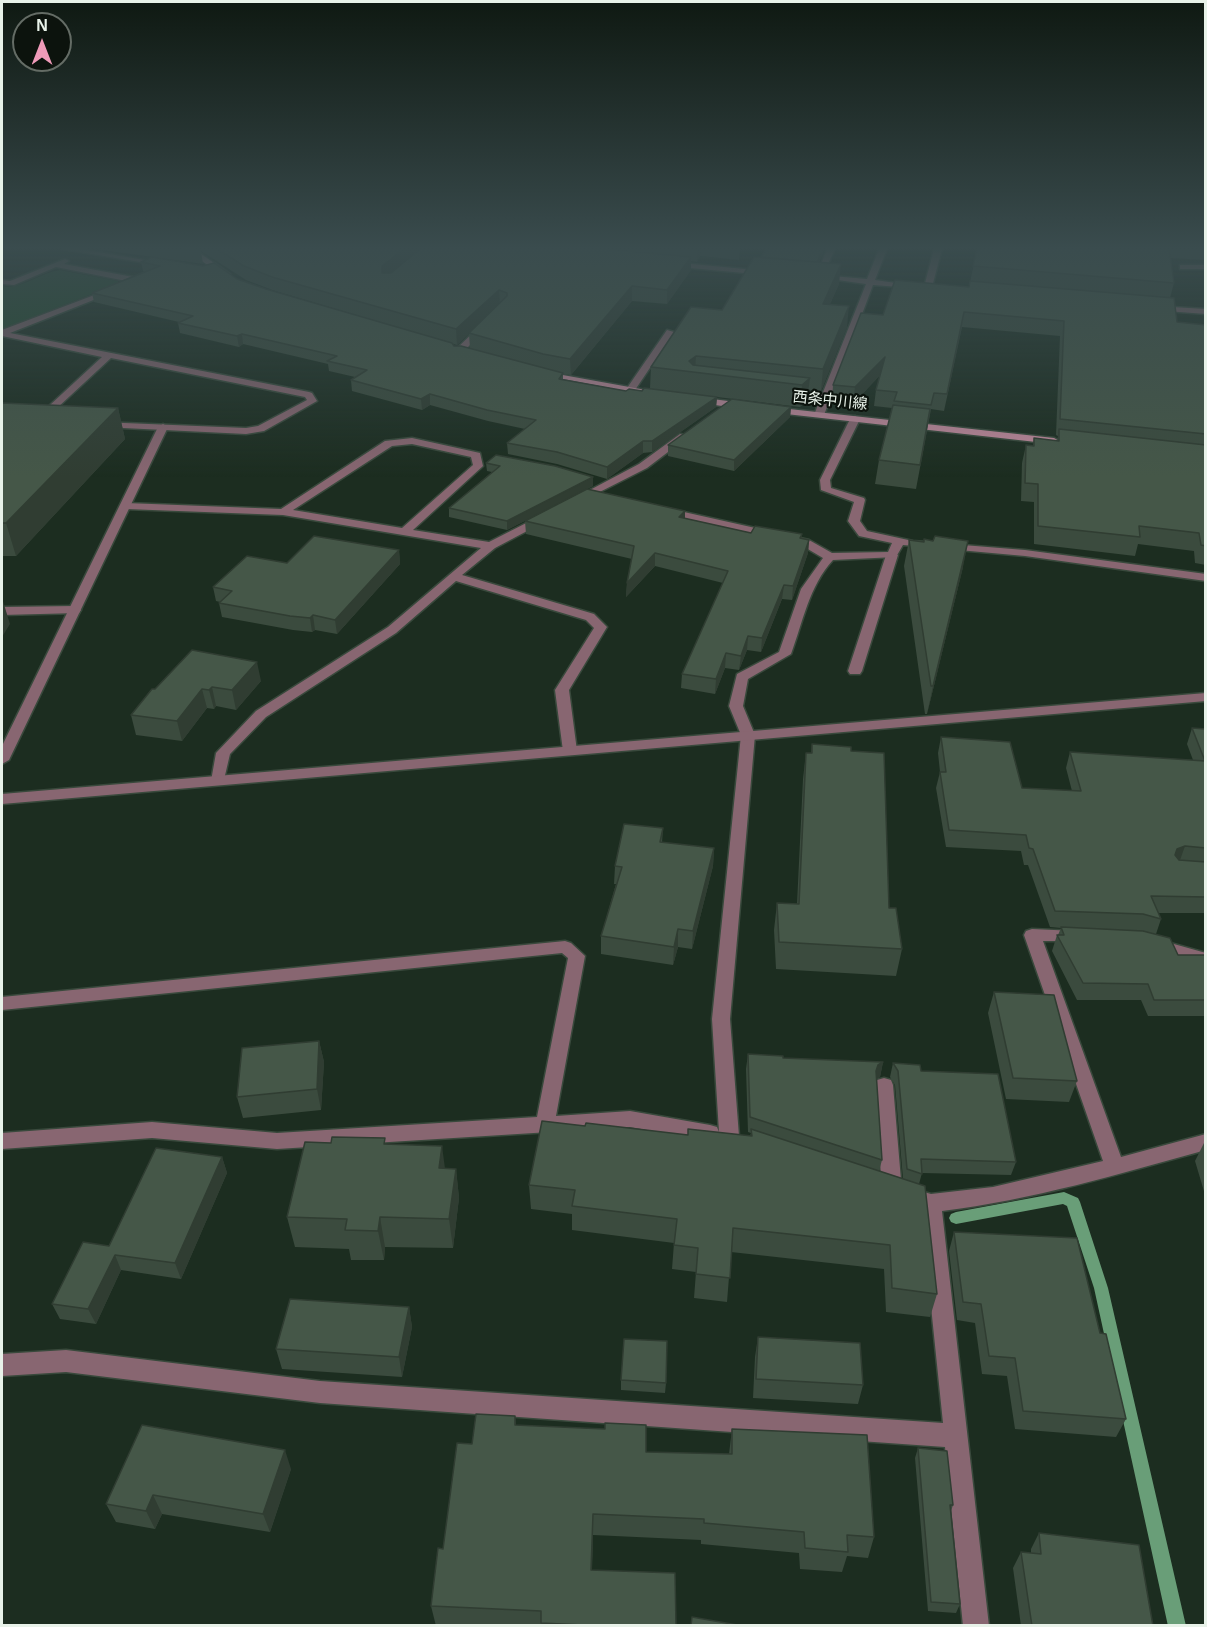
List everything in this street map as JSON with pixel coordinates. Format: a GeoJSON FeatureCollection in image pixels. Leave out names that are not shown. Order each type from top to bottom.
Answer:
{"type":"FeatureCollection","features":[{"type":"Feature","properties":{"kind":"main road"},"geometry":{"type":"LineString","coordinates":[[531,372],[652,394]]}},
{"type":"Feature","properties":{"kind":"main road"},"geometry":{"type":"LineString","coordinates":[[684,399],[751,407]]}},
{"type":"Feature","properties":{"kind":"main road","name":"西条中川線"},"geometry":{"type":"LineString","coordinates":[[762,409],[1068,442]]}},
{"type":"Feature","properties":{"kind":"street"},"geometry":{"type":"LineString","coordinates":[[2,334],[25,325]]}},
{"type":"Feature","properties":{"kind":"street"},"geometry":{"type":"LineString","coordinates":[[458,352],[485,325]]}},
{"type":"Feature","properties":{"kind":"street"},"geometry":{"type":"LineString","coordinates":[[819,415],[854,325]]}},
{"type":"Feature","properties":{"kind":"street"},"geometry":{"type":"LineString","coordinates":[[630,391],[670,332]]}},
{"type":"Feature","properties":{"kind":"street"},"geometry":{"type":"LineString","coordinates":[[2,334],[309,395],[312,401],[261,429],[246,431],[95,424]]}},
{"type":"Feature","properties":{"kind":"street"},"geometry":{"type":"LineString","coordinates":[[38,421],[109,356]]}},
{"type":"Feature","properties":{"kind":"street"},"geometry":{"type":"LineString","coordinates":[[782,392],[826,397]]}},
{"type":"Feature","properties":{"kind":"street"},"geometry":{"type":"LineString","coordinates":[[709,418],[728,405]]}},
{"type":"Feature","properties":{"kind":"street"},"geometry":{"type":"LineString","coordinates":[[855,419],[825,480],[826,490],[860,500],[854,521],[862,534],[899,541],[1048,555],[1206,578]]}},
{"type":"Feature","properties":{"kind":"street"},"geometry":{"type":"LineString","coordinates":[[26,421],[49,422]]}},
{"type":"Feature","properties":{"kind":"street"},"geometry":{"type":"LineString","coordinates":[[2,760],[164,427]]}},
{"type":"Feature","properties":{"kind":"street"},"geometry":{"type":"LineString","coordinates":[[218,781],[223,753],[261,714],[392,630],[491,546],[643,466],[690,432]]}},
{"type":"Feature","properties":{"kind":"street"},"geometry":{"type":"LineString","coordinates":[[283,512],[389,443],[412,441],[488,457]]}},
{"type":"Feature","properties":{"kind":"street"},"geometry":{"type":"LineString","coordinates":[[404,532],[478,466],[476,455]]}},
{"type":"Feature","properties":{"kind":"street"},"geometry":{"type":"LineString","coordinates":[[588,478],[608,484]]}},
{"type":"Feature","properties":{"kind":"street"},"geometry":{"type":"LineString","coordinates":[[587,494],[607,499]]}},
{"type":"Feature","properties":{"kind":"street"},"geometry":{"type":"LineString","coordinates":[[126,506],[283,512],[491,546]]}},
{"type":"Feature","properties":{"kind":"street"},"geometry":{"type":"LineString","coordinates":[[648,507],[805,542],[830,557],[892,555]]}},
{"type":"Feature","properties":{"kind":"street"},"geometry":{"type":"LineString","coordinates":[[855,671],[892,555],[899,541]]}},
{"type":"Feature","properties":{"kind":"street"},"geometry":{"type":"LineString","coordinates":[[729,1136],[721,1018],[748,735],[736,706],[742,677],[785,654],[808,589],[820,565],[830,557]]}},
{"type":"Feature","properties":{"kind":"street"},"geometry":{"type":"LineString","coordinates":[[453,576],[590,617],[601,627],[562,690],[570,751]]}},
{"type":"Feature","properties":{"kind":"street"},"geometry":{"type":"LineString","coordinates":[[2,611],[75,610]]}},
{"type":"Feature","properties":{"kind":"street"},"geometry":{"type":"LineString","coordinates":[[2,799],[1206,697]]}},
{"type":"Feature","properties":{"kind":"street"},"geometry":{"type":"LineString","coordinates":[[1090,938],[1032,935],[1115,1167]]}},
{"type":"Feature","properties":{"kind":"street"},"geometry":{"type":"LineString","coordinates":[[1137,939],[1206,959]]}},
{"type":"Feature","properties":{"kind":"street"},"geometry":{"type":"LineString","coordinates":[[2,1004],[565,947],[577,956],[545,1125]]}},
{"type":"Feature","properties":{"kind":"street"},"geometry":{"type":"LineString","coordinates":[[884,1085],[892,1192]]}},
{"type":"Feature","properties":{"kind":"street"},"geometry":{"type":"LineString","coordinates":[[2,1141],[152,1130],[277,1141],[630,1119],[729,1136],[751,1144]]}},
{"type":"Feature","properties":{"kind":"street"},"geometry":{"type":"LineString","coordinates":[[870,1185],[931,1203],[993,1196],[1115,1167],[1206,1142]]}},
{"type":"Feature","properties":{"kind":"street"},"geometry":{"type":"LineString","coordinates":[[931,1203],[976,1626]]}},
{"type":"Feature","properties":{"kind":"street"},"geometry":{"type":"LineString","coordinates":[[2,1365],[66,1361],[320,1392],[956,1436]]}},
{"type":"Feature","properties":{"kind":"building"},"geometry":{"type":"Polygon","coordinates":[[[187,325],[390,325],[452,343],[454,346],[563,373],[559,379],[626,391],[629,389],[642,391],[644,388],[717,397],[652,441],[643,441],[607,467],[557,452],[507,443],[536,420],[487,410],[430,394],[421,399],[351,380],[367,370],[327,361],[337,356],[242,334],[237,336],[187,325]]]}},
{"type":"Feature","properties":{"kind":"building"},"geometry":{"type":"Polygon","coordinates":[[[442,325],[460,325],[456,329],[442,325]]]}},
{"type":"Feature","properties":{"kind":"building"},"geometry":{"type":"Polygon","coordinates":[[[477,325],[599,325],[570,359],[543,354],[469,333],[477,325]]]}},
{"type":"Feature","properties":{"kind":"building"},"geometry":{"type":"Polygon","coordinates":[[[679,325],[841,325],[823,369],[696,356],[689,361],[693,365],[810,378],[802,385],[651,367],[679,325]]]}},
{"type":"Feature","properties":{"kind":"building"},"geometry":{"type":"Polygon","coordinates":[[[856,325],[961,325],[947,394],[934,393],[931,405],[894,401],[897,392],[876,390],[885,357],[855,387],[833,385],[856,325]]]}},
{"type":"Feature","properties":{"kind":"building"},"geometry":{"type":"Polygon","coordinates":[[[1064,325],[1206,325],[1206,434],[1060,419],[1064,325]]]}},
{"type":"Feature","properties":{"kind":"building"},"geometry":{"type":"Polygon","coordinates":[[[732,399],[791,407],[734,460],[668,445],[732,399]]]}},
{"type":"Feature","properties":{"kind":"building"},"geometry":{"type":"Polygon","coordinates":[[[2,403],[118,408],[6,523],[2,523],[2,403]]]}},
{"type":"Feature","properties":{"kind":"building"},"geometry":{"type":"Polygon","coordinates":[[[893,405],[930,409],[920,465],[879,460],[893,405]]]}},
{"type":"Feature","properties":{"kind":"building"},"geometry":{"type":"Polygon","coordinates":[[[1059,429],[1206,445],[1206,546],[1201,545],[1199,533],[1139,526],[1140,537],[1038,526],[1038,484],[1025,483],[1026,445],[1034,446],[1034,438],[1059,441],[1059,429]]]}},
{"type":"Feature","properties":{"kind":"building"},"geometry":{"type":"Polygon","coordinates":[[[496,455],[555,466],[593,477],[507,521],[449,508],[500,466],[486,463],[496,455]]]}},
{"type":"Feature","properties":{"kind":"building"},"geometry":{"type":"Polygon","coordinates":[[[587,489],[685,511],[679,517],[751,533],[755,526],[802,534],[800,538],[809,540],[793,586],[784,585],[762,638],[748,636],[741,656],[726,653],[716,679],[682,674],[728,571],[655,553],[627,583],[634,546],[525,521],[587,489]]]}},
{"type":"Feature","properties":{"kind":"building"},"geometry":{"type":"Polygon","coordinates":[[[314,536],[399,550],[335,620],[313,615],[310,618],[290,616],[219,603],[232,591],[213,587],[247,556],[287,563],[314,536]]]}},
{"type":"Feature","properties":{"kind":"building"},"geometry":{"type":"Polygon","coordinates":[[[935,536],[968,541],[933,686],[931,686],[909,540],[933,541],[935,536]]]}},
{"type":"Feature","properties":{"kind":"building"},"geometry":{"type":"Polygon","coordinates":[[[192,650],[257,662],[232,690],[212,687],[209,690],[202,689],[177,721],[131,715],[152,689],[155,689],[192,650]]]}},
{"type":"Feature","properties":{"kind":"building"},"geometry":{"type":"Polygon","coordinates":[[[1192,728],[1206,729],[1206,848],[1185,846],[1177,849],[1175,855],[1179,860],[1206,862],[1206,897],[1151,896],[1161,919],[1143,914],[1055,911],[1033,849],[1029,848],[1026,835],[949,830],[940,772],[946,772],[941,737],[1010,742],[1022,788],[1081,791],[1070,752],[1205,761],[1192,728]]]}},
{"type":"Feature","properties":{"kind":"building"},"geometry":{"type":"Polygon","coordinates":[[[812,744],[851,747],[851,751],[884,753],[889,908],[896,908],[902,949],[779,942],[777,903],[799,904],[806,753],[812,753],[812,744]]]}},
{"type":"Feature","properties":{"kind":"building"},"geometry":{"type":"Polygon","coordinates":[[[624,824],[663,828],[660,842],[714,848],[693,931],[678,929],[674,947],[601,936],[622,867],[615,866],[624,824]]]}},
{"type":"Feature","properties":{"kind":"building"},"geometry":{"type":"Polygon","coordinates":[[[1061,927],[1143,931],[1170,938],[1178,955],[1206,955],[1206,1000],[1154,1000],[1148,984],[1083,983],[1057,935],[1064,935],[1061,927]]]}},
{"type":"Feature","properties":{"kind":"building"},"geometry":{"type":"Polygon","coordinates":[[[994,992],[1054,995],[1077,1081],[1013,1078],[994,992]]]}},
{"type":"Feature","properties":{"kind":"building"},"geometry":{"type":"Polygon","coordinates":[[[319,1041],[317,1089],[237,1097],[242,1048],[319,1041]]]}},
{"type":"Feature","properties":{"kind":"building"},"geometry":{"type":"Polygon","coordinates":[[[748,1054],[783,1056],[783,1058],[883,1062],[878,1065],[876,1071],[882,1160],[750,1117],[748,1054]]]}},
{"type":"Feature","properties":{"kind":"building"},"geometry":{"type":"Polygon","coordinates":[[[893,1063],[920,1065],[921,1071],[998,1074],[1016,1162],[921,1159],[922,1174],[907,1169],[898,1071],[893,1063]]]}},
{"type":"Feature","properties":{"kind":"building"},"geometry":{"type":"Polygon","coordinates":[[[542,1121],[585,1126],[586,1123],[688,1135],[688,1129],[752,1136],[751,1129],[925,1186],[937,1294],[892,1288],[890,1245],[733,1228],[730,1278],[696,1274],[698,1248],[674,1245],[677,1219],[572,1206],[575,1190],[529,1185],[542,1121]]]}},
{"type":"Feature","properties":{"kind":"building"},"geometry":{"type":"Polygon","coordinates":[[[332,1137],[385,1138],[384,1144],[442,1146],[439,1168],[456,1169],[449,1219],[380,1217],[378,1231],[345,1230],[347,1219],[287,1217],[305,1142],[331,1143],[332,1137]]]}},
{"type":"Feature","properties":{"kind":"building"},"geometry":{"type":"Polygon","coordinates":[[[156,1148],[222,1157],[175,1263],[115,1255],[88,1309],[52,1304],[83,1242],[109,1246],[156,1148]]]}},
{"type":"Feature","properties":{"kind":"building"},"geometry":{"type":"Polygon","coordinates":[[[954,1232],[1077,1238],[1100,1333],[1106,1334],[1126,1419],[1023,1411],[1015,1358],[989,1356],[981,1304],[963,1302],[954,1232]]]}},
{"type":"Feature","properties":{"kind":"building"},"geometry":{"type":"Polygon","coordinates":[[[290,1299],[409,1307],[399,1357],[276,1349],[290,1299]]]}},
{"type":"Feature","properties":{"kind":"building"},"geometry":{"type":"Polygon","coordinates":[[[758,1337],[860,1343],[863,1385],[756,1379],[758,1337]]]}},
{"type":"Feature","properties":{"kind":"building"},"geometry":{"type":"Polygon","coordinates":[[[624,1339],[667,1341],[666,1383],[621,1380],[624,1339]]]}},
{"type":"Feature","properties":{"kind":"building"},"geometry":{"type":"Polygon","coordinates":[[[476,1414],[515,1416],[515,1425],[605,1429],[605,1423],[646,1425],[646,1452],[732,1454],[732,1429],[867,1435],[874,1537],[847,1535],[848,1552],[805,1548],[804,1532],[704,1523],[704,1519],[593,1514],[591,1570],[675,1573],[676,1626],[541,1623],[541,1611],[431,1606],[438,1548],[443,1549],[457,1443],[472,1444],[476,1414]]]}},
{"type":"Feature","properties":{"kind":"building"},"geometry":{"type":"Polygon","coordinates":[[[142,1425],[285,1450],[263,1514],[153,1495],[146,1511],[106,1504],[142,1425]]]}},
{"type":"Feature","properties":{"kind":"building"},"geometry":{"type":"Polygon","coordinates":[[[918,1448],[947,1451],[960,1604],[931,1602],[918,1448]]]}},
{"type":"Feature","properties":{"kind":"building"},"geometry":{"type":"Polygon","coordinates":[[[1039,1533],[1139,1545],[1153,1626],[1032,1626],[1021,1552],[1041,1554],[1039,1533]]]}},
{"type":"Feature","properties":{"kind":"building"},"geometry":{"type":"Polygon","coordinates":[[[692,1617],[743,1626],[691,1626],[692,1617]]]}},
{"type":"Feature","properties":{"kind":"waterway"},"geometry":{"type":"LineString","coordinates":[[956,1218],[1064,1198],[1073,1202],[1101,1288],[1177,1626]]}}]}
